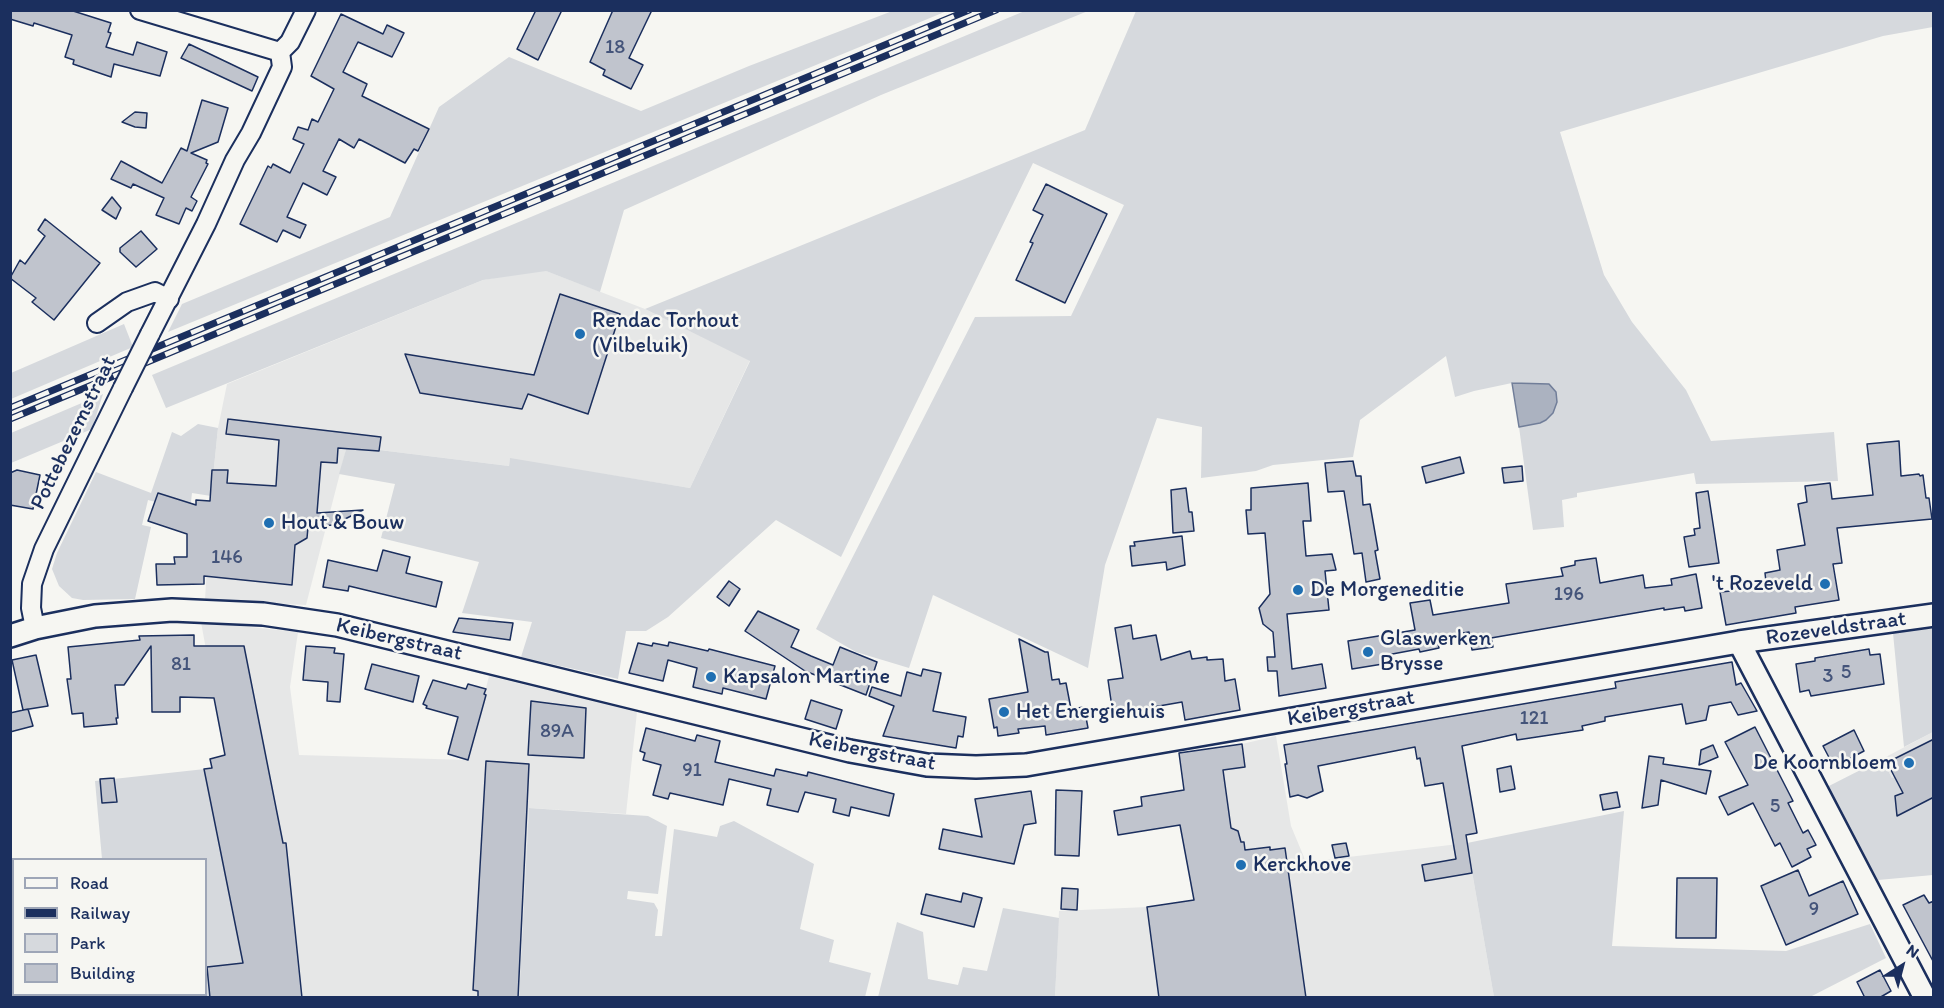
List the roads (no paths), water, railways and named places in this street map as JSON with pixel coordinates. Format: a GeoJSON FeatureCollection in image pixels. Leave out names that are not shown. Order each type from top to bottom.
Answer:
{"type":"FeatureCollection","features":[{"type":"Feature","properties":{"kind":"street"},"geometry":{"type":"LineString","coordinates":[[140,10],[280,52]]}},
{"type":"Feature","properties":{"kind":"street","name":"Pottebezemstraat"},"geometry":{"type":"LineString","coordinates":[[35,628],[31,608],[32,584],[44,549],[206,224],[234,160],[251,133],[282,67],[280,52],[290,42],[306,10]]}},
{"type":"Feature","properties":{"kind":"street","name":"Pottebezemstraat"},"geometry":{"type":"LineString","coordinates":[[97,323],[127,302],[155,292],[169,299]]}},
{"type":"Feature","properties":{"kind":"street","name":"Keibergstraat"},"geometry":{"type":"LineString","coordinates":[[10,636],[35,628],[95,616],[172,610],[263,614],[337,625],[850,751],[927,765],[976,767],[1026,765],[1739,642]]}},
{"type":"Feature","properties":{"kind":"street","name":"Rozeveldstraat"},"geometry":{"type":"LineString","coordinates":[[1739,642],[1934,615]]}},
{"type":"Feature","properties":{"kind":"street"},"geometry":{"type":"LineString","coordinates":[[1739,642],[1925,998]]}},
{"type":"Feature","properties":{"kind":"railway"},"geometry":{"type":"LineString","coordinates":[[10,408],[969,10]]}},
{"type":"Feature","properties":{"kind":"railway"},"geometry":{"type":"LineString","coordinates":[[10,419],[996,10]]}},
{"type":"Feature","properties":{"kind":"place","name":"Rendac Torhout (Vilbeluik)"},"geometry":{"type":"Point","coordinates":[580,334]}},
{"type":"Feature","properties":{"kind":"place","name":"Hout & Bouw"},"geometry":{"type":"Point","coordinates":[269,523]}},
{"type":"Feature","properties":{"kind":"place","name":"'t Rozeveld"},"geometry":{"type":"Point","coordinates":[1825,584]}},
{"type":"Feature","properties":{"kind":"place","name":"De Morgeneditie"},"geometry":{"type":"Point","coordinates":[1298,590]}},
{"type":"Feature","properties":{"kind":"place","name":"Glaswerken Brysse"},"geometry":{"type":"Point","coordinates":[1368,652]}},
{"type":"Feature","properties":{"kind":"place","name":"Kapsalon Martine"},"geometry":{"type":"Point","coordinates":[711,677]}},
{"type":"Feature","properties":{"kind":"place","name":"Het Energiehuis"},"geometry":{"type":"Point","coordinates":[1004,712]}},
{"type":"Feature","properties":{"kind":"place","name":"De Koornbloem"},"geometry":{"type":"Point","coordinates":[1909,763]}},
{"type":"Feature","properties":{"kind":"place","name":"Kerckhove"},"geometry":{"type":"Point","coordinates":[1241,865]}}]}
